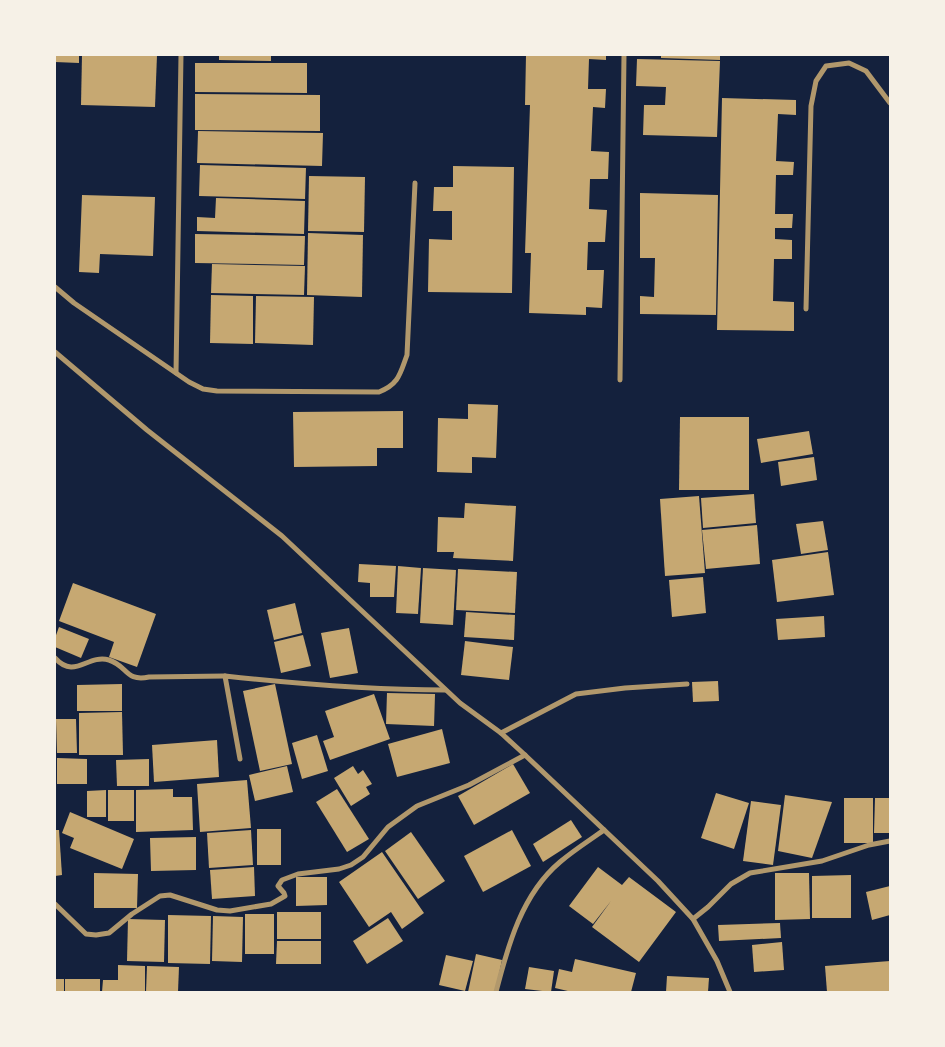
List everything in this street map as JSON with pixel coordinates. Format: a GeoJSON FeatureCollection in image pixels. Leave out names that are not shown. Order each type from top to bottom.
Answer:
{"type":"FeatureCollection","features":[{"type":"Feature","properties":{"kind":"street"},"geometry":{"type":"LineString","coordinates":[[176,373],[181,55]]}},
{"type":"Feature","properties":{"kind":"street"},"geometry":{"type":"LineString","coordinates":[[620,380],[624,55]]}},
{"type":"Feature","properties":{"kind":"street"},"geometry":{"type":"LineString","coordinates":[[806,309],[811,106],[816,82],[826,66],[849,63],[866,71],[890,103]]}},
{"type":"Feature","properties":{"kind":"street"},"geometry":{"type":"LineString","coordinates":[[55,287],[74,303],[189,382],[203,389],[217,391],[379,392],[390,388],[398,378],[407,355],[415,183]]}},
{"type":"Feature","properties":{"kind":"street"},"geometry":{"type":"LineString","coordinates":[[55,352],[147,430],[282,536],[446,690],[526,755],[658,881],[693,919],[717,961],[730,992]]}},
{"type":"Feature","properties":{"kind":"street"},"geometry":{"type":"LineString","coordinates":[[55,658],[61,664],[70,668],[80,666],[92,659],[108,660],[120,666],[131,677],[139,679],[149,677],[225,676],[315,686],[446,690]]}},
{"type":"Feature","properties":{"kind":"street"},"geometry":{"type":"LineString","coordinates":[[225,676],[240,759]]}},
{"type":"Feature","properties":{"kind":"street"},"geometry":{"type":"LineString","coordinates":[[501,733],[576,694],[625,688],[686,684]]}},
{"type":"Feature","properties":{"kind":"street"},"geometry":{"type":"LineString","coordinates":[[55,904],[86,934],[96,935],[109,932],[160,896],[170,895],[218,910],[230,911],[271,904],[285,896],[278,886],[282,880],[298,874],[339,869],[351,865],[363,857],[388,827],[417,806],[469,785],[526,755]]}},
{"type":"Feature","properties":{"kind":"street"},"geometry":{"type":"LineString","coordinates":[[496,992],[510,941],[525,907],[545,877],[560,862],[604,830]]}},
{"type":"Feature","properties":{"kind":"street"},"geometry":{"type":"LineString","coordinates":[[693,919],[731,884],[750,872],[822,861],[869,845],[890,841]]}},
{"type":"Feature","properties":{"kind":"building"},"geometry":{"type":"Polygon","coordinates":[[[55,55],[79,55],[79,63],[55,62],[55,55]]]}},
{"type":"Feature","properties":{"kind":"building"},"geometry":{"type":"Polygon","coordinates":[[[82,55],[157,55],[155,107],[81,105],[82,55]]]}},
{"type":"Feature","properties":{"kind":"building"},"geometry":{"type":"Polygon","coordinates":[[[219,55],[271,55],[271,61],[219,60],[219,55]]]}},
{"type":"Feature","properties":{"kind":"building"},"geometry":{"type":"Polygon","coordinates":[[[526,55],[606,55],[606,60],[589,59],[588,89],[606,89],[605,108],[593,107],[591,151],[609,152],[608,179],[590,179],[589,209],[607,210],[605,242],[588,242],[587,270],[604,270],[602,308],[586,307],[586,315],[529,313],[531,253],[525,253],[530,105],[525,105],[526,55]]]}},
{"type":"Feature","properties":{"kind":"building"},"geometry":{"type":"Polygon","coordinates":[[[661,55],[720,55],[720,60],[661,58],[661,55]]]}},
{"type":"Feature","properties":{"kind":"building"},"geometry":{"type":"Polygon","coordinates":[[[637,59],[720,61],[717,137],[643,135],[644,105],[665,105],[666,87],[636,86],[637,59]]]}},
{"type":"Feature","properties":{"kind":"building"},"geometry":{"type":"Polygon","coordinates":[[[195,63],[307,63],[307,93],[195,92],[195,63]]]}},
{"type":"Feature","properties":{"kind":"building"},"geometry":{"type":"Polygon","coordinates":[[[195,94],[320,95],[320,131],[195,130],[195,94]]]}},
{"type":"Feature","properties":{"kind":"building"},"geometry":{"type":"Polygon","coordinates":[[[722,98],[796,100],[796,115],[778,114],[776,161],[794,162],[793,175],[776,175],[775,214],[793,214],[792,228],[775,228],[775,239],[792,240],[792,259],[774,259],[773,301],[794,302],[794,331],[717,330],[722,98]]]}},
{"type":"Feature","properties":{"kind":"building"},"geometry":{"type":"Polygon","coordinates":[[[198,131],[323,133],[322,166],[197,163],[198,131]]]}},
{"type":"Feature","properties":{"kind":"building"},"geometry":{"type":"Polygon","coordinates":[[[200,165],[306,168],[305,199],[199,196],[200,165]]]}},
{"type":"Feature","properties":{"kind":"building"},"geometry":{"type":"Polygon","coordinates":[[[453,166],[514,167],[512,293],[428,292],[429,239],[452,240],[452,211],[433,211],[434,187],[453,187],[453,166]]]}},
{"type":"Feature","properties":{"kind":"building"},"geometry":{"type":"Polygon","coordinates":[[[309,176],[365,177],[364,232],[308,231],[309,176]]]}},
{"type":"Feature","properties":{"kind":"building"},"geometry":{"type":"Polygon","coordinates":[[[640,193],[718,195],[716,315],[640,314],[640,296],[654,297],[655,258],[640,258],[640,193]]]}},
{"type":"Feature","properties":{"kind":"building"},"geometry":{"type":"Polygon","coordinates":[[[82,195],[155,197],[153,256],[100,254],[99,273],[79,272],[82,195]]]}},
{"type":"Feature","properties":{"kind":"building"},"geometry":{"type":"Polygon","coordinates":[[[216,198],[305,201],[304,234],[197,231],[197,217],[215,218],[216,198]]]}},
{"type":"Feature","properties":{"kind":"building"},"geometry":{"type":"Polygon","coordinates":[[[308,233],[363,235],[362,297],[307,295],[308,233]]]}},
{"type":"Feature","properties":{"kind":"building"},"geometry":{"type":"Polygon","coordinates":[[[195,234],[305,236],[304,265],[195,263],[195,234]]]}},
{"type":"Feature","properties":{"kind":"building"},"geometry":{"type":"Polygon","coordinates":[[[212,264],[305,266],[304,295],[211,293],[212,264]]]}},
{"type":"Feature","properties":{"kind":"building"},"geometry":{"type":"Polygon","coordinates":[[[211,295],[253,296],[253,344],[210,343],[211,295]]]}},
{"type":"Feature","properties":{"kind":"building"},"geometry":{"type":"Polygon","coordinates":[[[256,296],[314,297],[313,345],[255,343],[256,296]]]}},
{"type":"Feature","properties":{"kind":"building"},"geometry":{"type":"Polygon","coordinates":[[[468,404],[498,405],[496,458],[472,457],[472,473],[437,472],[438,418],[468,419],[468,404]]]}},
{"type":"Feature","properties":{"kind":"building"},"geometry":{"type":"Polygon","coordinates":[[[403,411],[403,448],[377,448],[377,466],[294,467],[293,412],[403,411]]]}},
{"type":"Feature","properties":{"kind":"building"},"geometry":{"type":"Polygon","coordinates":[[[680,417],[749,417],[749,490],[679,490],[680,417]]]}},
{"type":"Feature","properties":{"kind":"building"},"geometry":{"type":"Polygon","coordinates":[[[809,431],[813,454],[761,463],[757,439],[809,431]]]}},
{"type":"Feature","properties":{"kind":"building"},"geometry":{"type":"Polygon","coordinates":[[[814,457],[817,480],[781,486],[778,462],[814,457]]]}},
{"type":"Feature","properties":{"kind":"building"},"geometry":{"type":"Polygon","coordinates":[[[754,494],[756,523],[703,528],[701,498],[754,494]]]}},
{"type":"Feature","properties":{"kind":"building"},"geometry":{"type":"Polygon","coordinates":[[[699,496],[705,573],[665,576],[660,499],[699,496]]]}},
{"type":"Feature","properties":{"kind":"building"},"geometry":{"type":"Polygon","coordinates":[[[465,503],[516,506],[513,561],[453,558],[454,552],[437,552],[438,517],[464,518],[465,503]]]}},
{"type":"Feature","properties":{"kind":"building"},"geometry":{"type":"Polygon","coordinates":[[[823,521],[828,550],[801,554],[796,524],[823,521]]]}},
{"type":"Feature","properties":{"kind":"building"},"geometry":{"type":"Polygon","coordinates":[[[757,525],[760,564],[706,569],[702,530],[757,525]]]}},
{"type":"Feature","properties":{"kind":"building"},"geometry":{"type":"Polygon","coordinates":[[[828,552],[834,595],[777,602],[772,560],[828,552]]]}},
{"type":"Feature","properties":{"kind":"building"},"geometry":{"type":"Polygon","coordinates":[[[359,564],[396,566],[394,597],[370,597],[370,583],[358,582],[359,564]]]}},
{"type":"Feature","properties":{"kind":"building"},"geometry":{"type":"Polygon","coordinates":[[[398,566],[421,568],[418,614],[396,613],[398,566]]]}},
{"type":"Feature","properties":{"kind":"building"},"geometry":{"type":"Polygon","coordinates":[[[423,568],[456,570],[453,625],[420,623],[423,568]]]}},
{"type":"Feature","properties":{"kind":"building"},"geometry":{"type":"Polygon","coordinates":[[[458,569],[517,572],[515,613],[456,610],[458,569]]]}},
{"type":"Feature","properties":{"kind":"building"},"geometry":{"type":"Polygon","coordinates":[[[703,577],[706,613],[672,617],[669,580],[703,577]]]}},
{"type":"Feature","properties":{"kind":"building"},"geometry":{"type":"Polygon","coordinates":[[[73,583],[156,614],[137,667],[109,657],[114,642],[59,621],[73,583]]]}},
{"type":"Feature","properties":{"kind":"building"},"geometry":{"type":"Polygon","coordinates":[[[295,603],[302,633],[274,640],[267,610],[295,603]]]}},
{"type":"Feature","properties":{"kind":"building"},"geometry":{"type":"Polygon","coordinates":[[[466,612],[515,615],[514,640],[464,637],[466,612]]]}},
{"type":"Feature","properties":{"kind":"building"},"geometry":{"type":"Polygon","coordinates":[[[824,616],[825,637],[778,640],[776,619],[824,616]]]}},
{"type":"Feature","properties":{"kind":"building"},"geometry":{"type":"Polygon","coordinates":[[[59,627],[89,639],[81,658],[55,647],[55,638],[59,627]]]}},
{"type":"Feature","properties":{"kind":"building"},"geometry":{"type":"Polygon","coordinates":[[[349,628],[358,673],[330,678],[321,633],[349,628]]]}},
{"type":"Feature","properties":{"kind":"building"},"geometry":{"type":"Polygon","coordinates":[[[303,635],[311,666],[281,673],[274,642],[303,635]]]}},
{"type":"Feature","properties":{"kind":"building"},"geometry":{"type":"Polygon","coordinates":[[[465,641],[513,647],[509,680],[461,675],[465,641]]]}},
{"type":"Feature","properties":{"kind":"building"},"geometry":{"type":"Polygon","coordinates":[[[718,681],[719,701],[693,702],[692,682],[718,681]]]}},
{"type":"Feature","properties":{"kind":"building"},"geometry":{"type":"Polygon","coordinates":[[[122,684],[122,711],[77,711],[77,685],[122,684]]]}},
{"type":"Feature","properties":{"kind":"building"},"geometry":{"type":"Polygon","coordinates":[[[275,684],[292,764],[260,771],[243,691],[275,684]]]}},
{"type":"Feature","properties":{"kind":"building"},"geometry":{"type":"Polygon","coordinates":[[[387,693],[435,694],[434,726],[386,724],[387,693]]]}},
{"type":"Feature","properties":{"kind":"building"},"geometry":{"type":"Polygon","coordinates":[[[374,694],[390,739],[330,760],[323,741],[334,737],[325,711],[374,694]]]}},
{"type":"Feature","properties":{"kind":"building"},"geometry":{"type":"Polygon","coordinates":[[[122,712],[123,755],[79,755],[79,713],[122,712]]]}},
{"type":"Feature","properties":{"kind":"building"},"geometry":{"type":"Polygon","coordinates":[[[56,719],[76,719],[77,753],[57,753],[56,719]]]}},
{"type":"Feature","properties":{"kind":"building"},"geometry":{"type":"Polygon","coordinates":[[[442,729],[450,763],[397,777],[388,744],[442,729]]]}},
{"type":"Feature","properties":{"kind":"building"},"geometry":{"type":"Polygon","coordinates":[[[317,735],[328,771],[302,779],[292,743],[317,735]]]}},
{"type":"Feature","properties":{"kind":"building"},"geometry":{"type":"Polygon","coordinates":[[[217,740],[219,777],[154,782],[152,745],[217,740]]]}},
{"type":"Feature","properties":{"kind":"building"},"geometry":{"type":"Polygon","coordinates":[[[57,758],[87,759],[87,784],[57,784],[57,758]]]}},
{"type":"Feature","properties":{"kind":"building"},"geometry":{"type":"Polygon","coordinates":[[[149,759],[149,786],[117,786],[116,760],[149,759]]]}},
{"type":"Feature","properties":{"kind":"building"},"geometry":{"type":"Polygon","coordinates":[[[513,764],[530,793],[474,825],[458,796],[513,764]]]}},
{"type":"Feature","properties":{"kind":"building"},"geometry":{"type":"Polygon","coordinates":[[[287,766],[293,792],[255,801],[249,775],[287,766]]]}},
{"type":"Feature","properties":{"kind":"building"},"geometry":{"type":"Polygon","coordinates":[[[353,766],[358,774],[363,770],[372,784],[366,787],[370,794],[351,806],[334,778],[353,766]]]}},
{"type":"Feature","properties":{"kind":"building"},"geometry":{"type":"Polygon","coordinates":[[[247,780],[251,828],[200,832],[197,784],[247,780]]]}},
{"type":"Feature","properties":{"kind":"building"},"geometry":{"type":"Polygon","coordinates":[[[173,789],[173,797],[192,797],[193,830],[136,832],[136,790],[173,789]]]}},
{"type":"Feature","properties":{"kind":"building"},"geometry":{"type":"Polygon","coordinates":[[[337,789],[369,839],[347,852],[316,802],[337,789]]]}},
{"type":"Feature","properties":{"kind":"building"},"geometry":{"type":"Polygon","coordinates":[[[106,790],[106,817],[87,817],[87,791],[106,790]]]}},
{"type":"Feature","properties":{"kind":"building"},"geometry":{"type":"Polygon","coordinates":[[[108,790],[134,790],[134,821],[108,821],[108,790]]]}},
{"type":"Feature","properties":{"kind":"building"},"geometry":{"type":"Polygon","coordinates":[[[716,793],[749,803],[734,849],[701,838],[716,793]]]}},
{"type":"Feature","properties":{"kind":"building"},"geometry":{"type":"Polygon","coordinates":[[[785,795],[832,802],[812,858],[778,851],[785,795]]]}},
{"type":"Feature","properties":{"kind":"building"},"geometry":{"type":"Polygon","coordinates":[[[844,798],[873,798],[873,843],[844,843],[844,798]]]}},
{"type":"Feature","properties":{"kind":"building"},"geometry":{"type":"Polygon","coordinates":[[[875,798],[890,798],[890,833],[874,833],[875,798]]]}},
{"type":"Feature","properties":{"kind":"building"},"geometry":{"type":"Polygon","coordinates":[[[751,801],[781,805],[773,865],[743,861],[751,801]]]}},
{"type":"Feature","properties":{"kind":"building"},"geometry":{"type":"Polygon","coordinates":[[[70,812],[134,839],[122,869],[70,848],[74,838],[62,833],[70,812]]]}},
{"type":"Feature","properties":{"kind":"building"},"geometry":{"type":"Polygon","coordinates":[[[571,820],[582,837],[543,862],[533,844],[571,820]]]}},
{"type":"Feature","properties":{"kind":"building"},"geometry":{"type":"Polygon","coordinates":[[[257,829],[281,829],[281,865],[257,865],[257,829]]]}},
{"type":"Feature","properties":{"kind":"building"},"geometry":{"type":"Polygon","coordinates":[[[55,830],[59,830],[62,875],[55,876],[55,830]]]}},
{"type":"Feature","properties":{"kind":"building"},"geometry":{"type":"Polygon","coordinates":[[[251,830],[253,865],[209,868],[207,833],[251,830]]]}},
{"type":"Feature","properties":{"kind":"building"},"geometry":{"type":"Polygon","coordinates":[[[512,830],[531,866],[483,892],[464,856],[512,830]]]}},
{"type":"Feature","properties":{"kind":"building"},"geometry":{"type":"Polygon","coordinates":[[[411,832],[445,881],[418,899],[385,851],[411,832]]]}},
{"type":"Feature","properties":{"kind":"building"},"geometry":{"type":"Polygon","coordinates":[[[196,837],[196,870],[151,871],[150,838],[196,837]]]}},
{"type":"Feature","properties":{"kind":"building"},"geometry":{"type":"Polygon","coordinates":[[[382,852],[424,913],[402,929],[391,912],[369,927],[339,882],[382,852]]]}},
{"type":"Feature","properties":{"kind":"building"},"geometry":{"type":"Polygon","coordinates":[[[254,867],[255,896],[212,899],[210,870],[254,867]]]}},
{"type":"Feature","properties":{"kind":"building"},"geometry":{"type":"Polygon","coordinates":[[[598,867],[622,885],[629,877],[676,912],[639,962],[592,927],[611,901],[593,924],[569,906],[598,867]]]}},
{"type":"Feature","properties":{"kind":"building"},"geometry":{"type":"Polygon","coordinates":[[[94,873],[138,874],[137,908],[94,908],[94,873]]]}},
{"type":"Feature","properties":{"kind":"building"},"geometry":{"type":"Polygon","coordinates":[[[775,873],[809,873],[810,919],[775,920],[775,873]]]}},
{"type":"Feature","properties":{"kind":"building"},"geometry":{"type":"Polygon","coordinates":[[[851,875],[851,918],[812,918],[812,876],[851,875]]]}},
{"type":"Feature","properties":{"kind":"building"},"geometry":{"type":"Polygon","coordinates":[[[296,877],[327,877],[327,905],[296,906],[296,877]]]}},
{"type":"Feature","properties":{"kind":"building"},"geometry":{"type":"Polygon","coordinates":[[[890,886],[890,915],[872,920],[866,892],[890,886]]]}},
{"type":"Feature","properties":{"kind":"building"},"geometry":{"type":"Polygon","coordinates":[[[277,912],[321,912],[321,939],[277,939],[277,912]]]}},
{"type":"Feature","properties":{"kind":"building"},"geometry":{"type":"Polygon","coordinates":[[[245,914],[274,914],[274,954],[245,954],[245,914]]]}},
{"type":"Feature","properties":{"kind":"building"},"geometry":{"type":"Polygon","coordinates":[[[168,915],[211,916],[210,964],[168,963],[168,915]]]}},
{"type":"Feature","properties":{"kind":"building"},"geometry":{"type":"Polygon","coordinates":[[[213,916],[243,917],[242,962],[212,961],[213,916]]]}},
{"type":"Feature","properties":{"kind":"building"},"geometry":{"type":"Polygon","coordinates":[[[388,918],[403,941],[367,964],[353,941],[388,918]]]}},
{"type":"Feature","properties":{"kind":"building"},"geometry":{"type":"Polygon","coordinates":[[[128,919],[165,920],[164,962],[127,961],[128,919]]]}},
{"type":"Feature","properties":{"kind":"building"},"geometry":{"type":"Polygon","coordinates":[[[780,923],[781,938],[719,941],[718,925],[780,923]]]}},
{"type":"Feature","properties":{"kind":"building"},"geometry":{"type":"Polygon","coordinates":[[[277,941],[321,941],[321,964],[276,964],[277,941]]]}},
{"type":"Feature","properties":{"kind":"building"},"geometry":{"type":"Polygon","coordinates":[[[782,942],[784,970],[754,972],[752,945],[782,942]]]}},
{"type":"Feature","properties":{"kind":"building"},"geometry":{"type":"Polygon","coordinates":[[[476,954],[502,960],[495,992],[468,992],[476,954]]]}},
{"type":"Feature","properties":{"kind":"building"},"geometry":{"type":"Polygon","coordinates":[[[446,955],[473,961],[465,991],[439,985],[446,955]]]}},
{"type":"Feature","properties":{"kind":"building"},"geometry":{"type":"Polygon","coordinates":[[[575,959],[636,973],[631,992],[572,992],[555,988],[559,969],[572,972],[575,959]]]}},
{"type":"Feature","properties":{"kind":"building"},"geometry":{"type":"Polygon","coordinates":[[[890,961],[890,992],[827,992],[825,966],[890,961]]]}},
{"type":"Feature","properties":{"kind":"building"},"geometry":{"type":"Polygon","coordinates":[[[118,965],[145,966],[145,992],[102,992],[103,980],[118,980],[118,965]]]}},
{"type":"Feature","properties":{"kind":"building"},"geometry":{"type":"Polygon","coordinates":[[[147,966],[179,967],[178,992],[146,992],[147,966]]]}},
{"type":"Feature","properties":{"kind":"building"},"geometry":{"type":"Polygon","coordinates":[[[529,967],[554,971],[551,992],[525,989],[529,967]]]}},
{"type":"Feature","properties":{"kind":"building"},"geometry":{"type":"Polygon","coordinates":[[[667,976],[709,978],[708,992],[666,992],[667,976]]]}},
{"type":"Feature","properties":{"kind":"building"},"geometry":{"type":"Polygon","coordinates":[[[55,979],[64,979],[64,992],[55,992],[55,979]]]}},
{"type":"Feature","properties":{"kind":"building"},"geometry":{"type":"Polygon","coordinates":[[[65,979],[100,979],[100,992],[65,992],[65,979]]]}}]}
